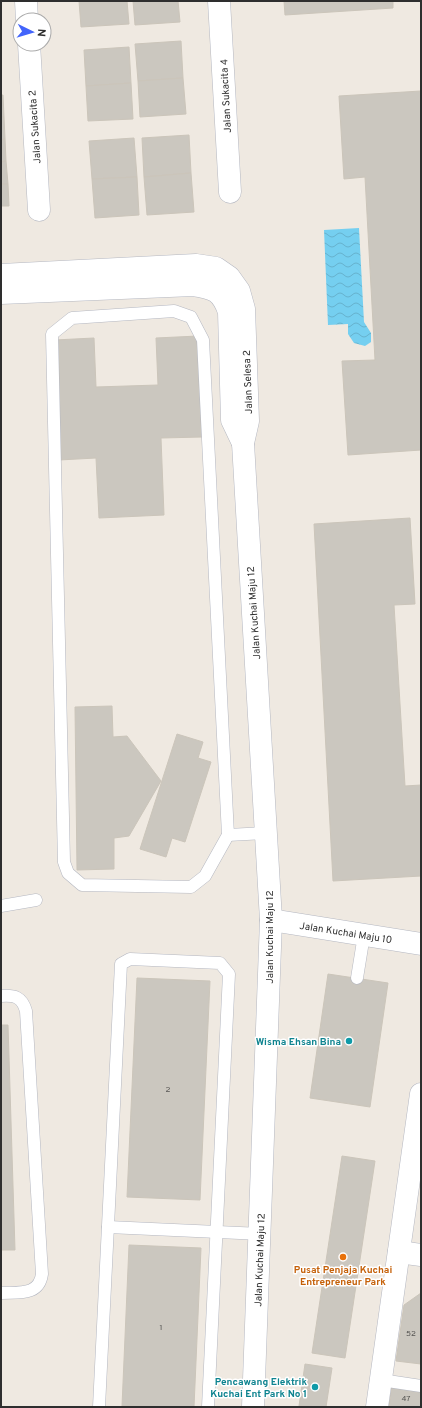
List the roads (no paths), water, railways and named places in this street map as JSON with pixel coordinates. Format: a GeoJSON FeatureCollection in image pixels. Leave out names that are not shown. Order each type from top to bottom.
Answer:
{"type":"FeatureCollection","features":[{"type":"Feature","properties":{"kind":"street"},"geometry":{"type":"LineString","coordinates":[[26,1],[27,12]]}},
{"type":"Feature","properties":{"kind":"street","name":"Jalan Sukacita 4"},"geometry":{"type":"LineString","coordinates":[[219,1],[230,192]]}},
{"type":"Feature","properties":{"kind":"street","name":"Jalan Sukacita 2"},"geometry":{"type":"LineString","coordinates":[[30,52],[40,210]]}},
{"type":"Feature","properties":{"kind":"street","name":"Jalan Selesa 2"},"geometry":{"type":"LineString","coordinates":[[1,275],[196,265],[216,268],[225,274],[239,290],[244,309],[248,421],[243,443]]}},
{"type":"Feature","properties":{"kind":"street","name":"Jalan Selesa 2"},"geometry":{"type":"LineString","coordinates":[[1,293],[193,285],[210,288],[225,300],[229,312],[232,420],[243,443]]}},
{"type":"Feature","properties":{"kind":"street","name":"Jalan Kuchai Maju 12"},"geometry":{"type":"LineString","coordinates":[[243,443],[271,920],[253,1407]]}},
{"type":"Feature","properties":{"kind":"street","name":"Jalan Kuchai Maju 10"},"geometry":{"type":"LineString","coordinates":[[271,920],[421,944]]}},
{"type":"Feature","properties":{"kind":"street"},"geometry":{"type":"LineString","coordinates":[[377,1407],[419,1122],[421,1094]]}},
{"type":"Feature","properties":{"kind":"street"},"geometry":{"type":"LineString","coordinates":[[399,1252],[421,1255]]}},
{"type":"Feature","properties":{"kind":"lane"},"geometry":{"type":"LineString","coordinates":[[174,311],[191,317],[203,340],[228,835],[205,876],[191,887],[82,885],[68,873],[64,862],[52,334],[72,318],[174,311]]}},
{"type":"Feature","properties":{"kind":"lane"},"geometry":{"type":"LineString","coordinates":[[228,835],[267,833]]}},
{"type":"Feature","properties":{"kind":"lane"},"geometry":{"type":"LineString","coordinates":[[1,906],[36,900]]}},
{"type":"Feature","properties":{"kind":"lane"},"geometry":{"type":"LineString","coordinates":[[357,978],[364,935]]}},
{"type":"Feature","properties":{"kind":"lane"},"geometry":{"type":"LineString","coordinates":[[99,1407],[122,964],[130,959],[220,963],[229,974],[208,1407]]}},
{"type":"Feature","properties":{"kind":"lane"},"geometry":{"type":"LineString","coordinates":[[1,996],[15,996],[24,1005],[26,1011],[42,1274],[38,1286],[33,1290],[27,1292],[1,1293]]}},
{"type":"Feature","properties":{"kind":"lane"},"geometry":{"type":"LineString","coordinates":[[108,1227],[260,1234]]}},
{"type":"Feature","properties":{"kind":"lane"},"geometry":{"type":"LineString","coordinates":[[381,1380],[421,1386]]}},
{"type":"Feature","properties":{"kind":"water"},"geometry":{"type":"Polygon","coordinates":[[[359,228],[364,322],[371,333],[371,342],[365,346],[354,343],[348,334],[348,324],[328,325],[324,230],[359,228]]]}},
{"type":"Feature","properties":{"kind":"place","name":"Wisma Ehsan Bina"},"geometry":{"type":"Point","coordinates":[349,1041]}},
{"type":"Feature","properties":{"kind":"place","name":"Pusat Penjaja Kuchai Entrepreneur Park"},"geometry":{"type":"Point","coordinates":[343,1257]}},
{"type":"Feature","properties":{"kind":"place","name":"Pencawang Elektrik Kuchai Ent Park No 1"},"geometry":{"type":"Point","coordinates":[315,1387]}}]}
